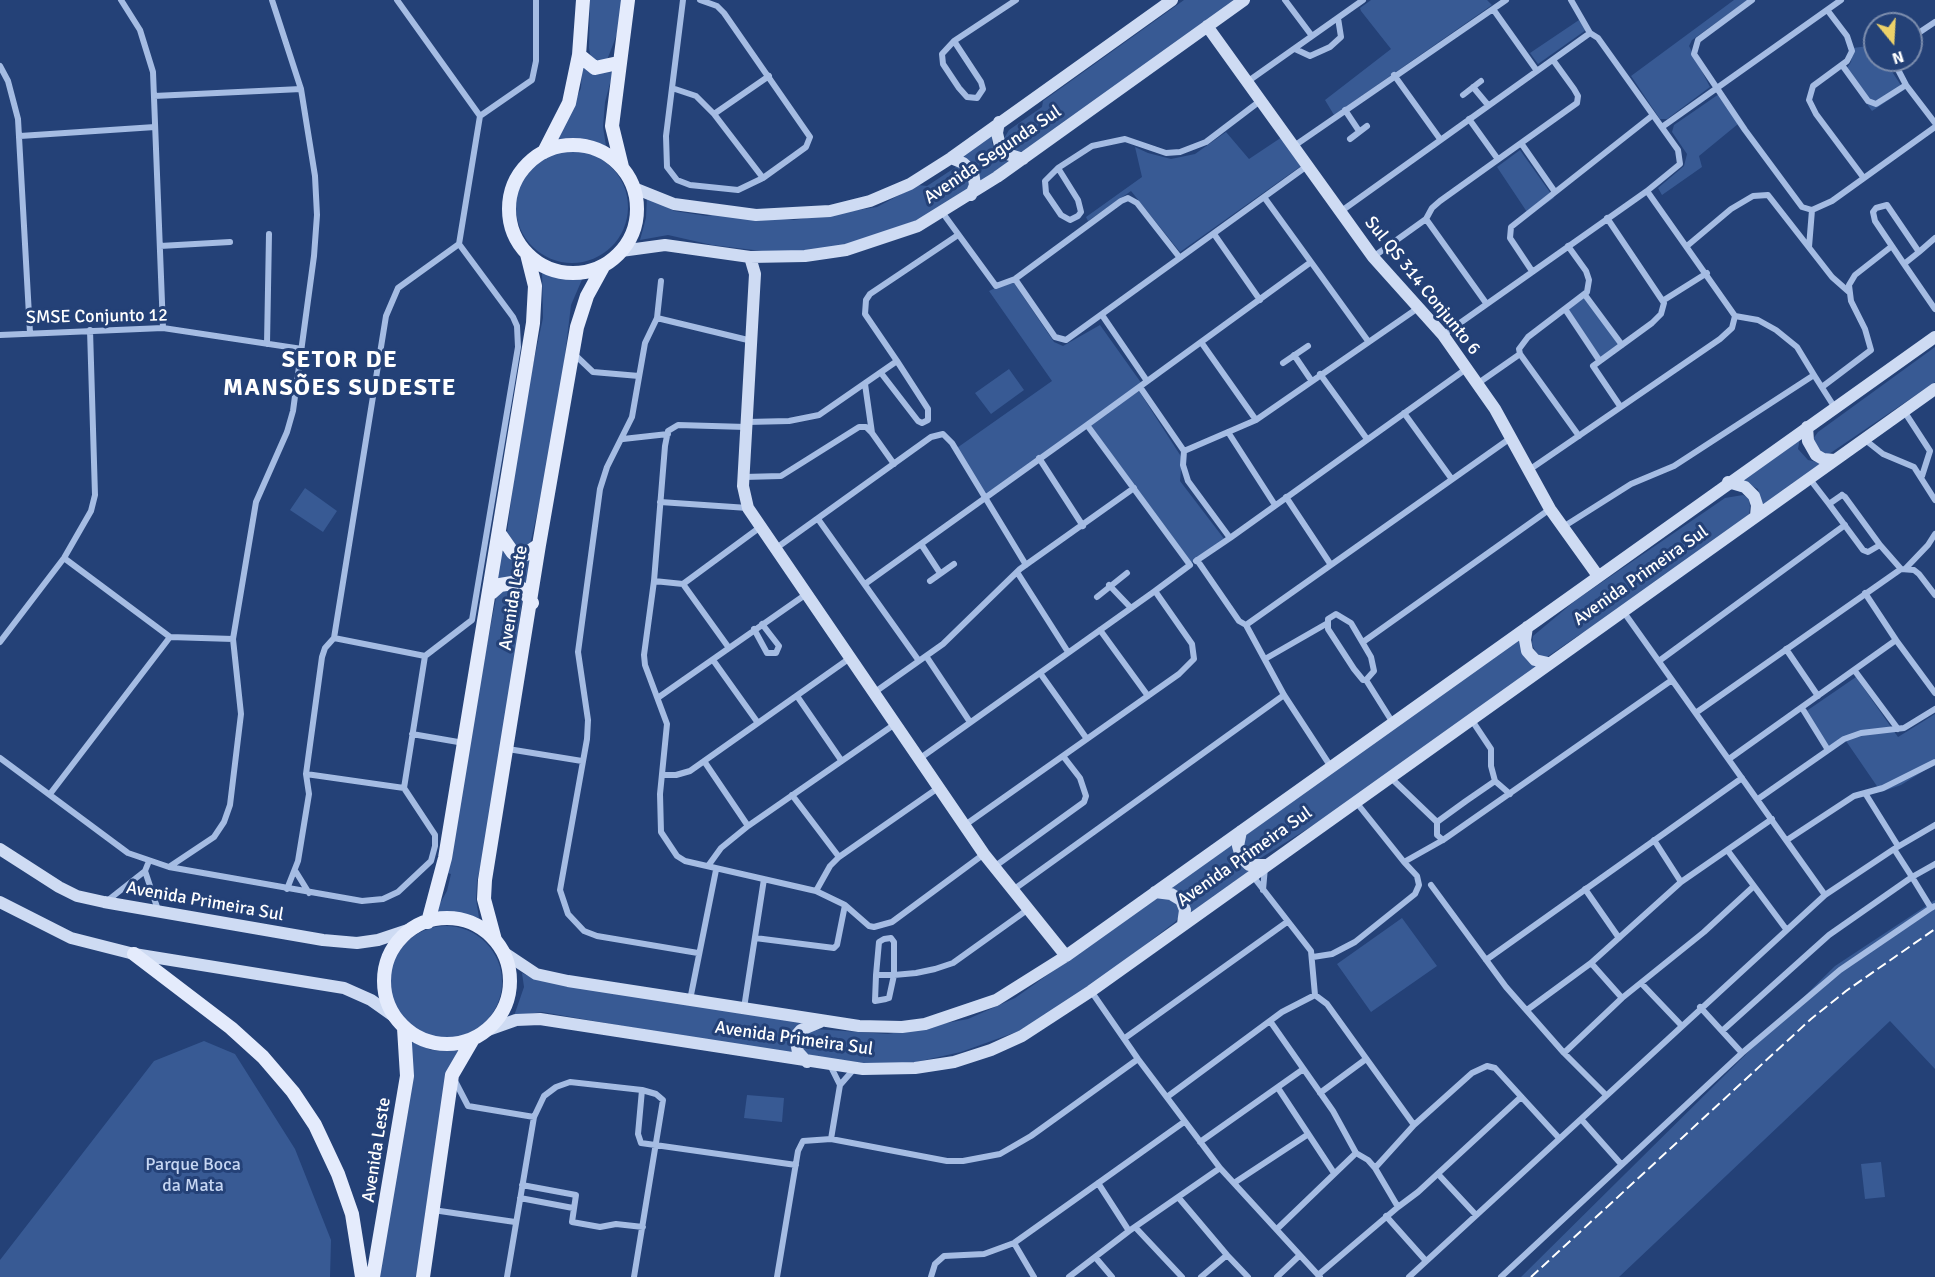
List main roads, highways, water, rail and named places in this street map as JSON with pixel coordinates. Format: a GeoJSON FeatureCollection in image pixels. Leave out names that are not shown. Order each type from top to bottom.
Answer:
{"type":"FeatureCollection","features":[{"type":"Feature","properties":{"kind":"main road"},"geometry":{"type":"LineString","coordinates":[[544,152],[569,103],[579,55],[583,0]]}},
{"type":"Feature","properties":{"kind":"main road"},"geometry":{"type":"LineString","coordinates":[[623,169],[607,155],[587,147],[565,146],[544,152],[528,164],[516,180],[509,199],[509,219],[516,238],[527,254],[544,266],[564,272],[584,272],[604,265],[621,251],[633,232],[637,210],[634,188],[623,169],[612,126],[618,63],[628,0]]}},
{"type":"Feature","properties":{"kind":"main road","name":"Avenida Segunda Sul"},"geometry":{"type":"LineString","coordinates":[[634,188],[674,204],[756,215],[796,215],[830,211],[870,201],[910,184],[951,158],[1172,0]]}},
{"type":"Feature","properties":{"kind":"main road","name":"Avenida Segunda Sul"},"geometry":{"type":"LineString","coordinates":[[621,251],[665,245],[767,257],[846,250],[886,238],[942,212],[971,195],[1245,0]]}},
{"type":"Feature","properties":{"kind":"main road","name":"Sul QS 314 Conjunto 6"},"geometry":{"type":"LineString","coordinates":[[1207,26],[1373,257],[1443,335],[1512,437],[1550,509],[1598,576]]}},
{"type":"Feature","properties":{"kind":"main road"},"geometry":{"type":"LineString","coordinates":[[579,55],[595,68],[618,63]]}},
{"type":"Feature","properties":{"kind":"main road"},"geometry":{"type":"LineString","coordinates":[[999,122],[997,133],[999,146],[1007,154],[1023,159]]}},
{"type":"Feature","properties":{"kind":"main road"},"geometry":{"type":"LineString","coordinates":[[951,158],[963,163],[973,172],[975,185],[971,195]]}},
{"type":"Feature","properties":{"kind":"main road","name":"Avenida Leste"},"geometry":{"type":"LineString","coordinates":[[428,922],[446,858],[491,593],[536,304],[535,286],[527,254]]}},
{"type":"Feature","properties":{"kind":"main road"},"geometry":{"type":"LineString","coordinates":[[750,256],[755,274],[744,477],[748,508],[759,528],[875,692],[993,867],[1066,956]]}},
{"type":"Feature","properties":{"kind":"main road"},"geometry":{"type":"LineString","coordinates":[[755,274],[767,257]]}},
{"type":"Feature","properties":{"kind":"main road","name":"Avenida Leste"},"geometry":{"type":"LineString","coordinates":[[495,940],[484,899],[540,545],[580,313],[604,265]]}},
{"type":"Feature","properties":{"kind":"main road","name":"Avenida Primeira Sul"},"geometry":{"type":"LineString","coordinates":[[503,952],[536,974],[568,981],[859,1026],[902,1027],[947,1018],[972,1010],[1016,990],[1066,956],[1728,482],[1935,337]]}},
{"type":"Feature","properties":{"kind":"main road","name":"Avenida Primeira Sul"},"geometry":{"type":"LineString","coordinates":[[485,1031],[516,1020],[540,1019],[855,1068],[915,1068],[954,1062],[1022,1036],[1091,991],[1935,388]]}},
{"type":"Feature","properties":{"kind":"main road"},"geometry":{"type":"LineString","coordinates":[[1808,427],[1808,441],[1816,455],[1822,459],[1834,460]]}},
{"type":"Feature","properties":{"kind":"main road"},"geometry":{"type":"LineString","coordinates":[[1728,482],[1745,487],[1754,496],[1758,511],[1756,516]]}},
{"type":"Feature","properties":{"kind":"main road"},"geometry":{"type":"LineString","coordinates":[[499,533],[513,554],[526,554],[540,545]]}},
{"type":"Feature","properties":{"kind":"main road"},"geometry":{"type":"LineString","coordinates":[[491,593],[500,585],[512,583],[524,590],[532,603]]}},
{"type":"Feature","properties":{"kind":"main road"},"geometry":{"type":"LineString","coordinates":[[1527,627],[1525,640],[1527,651],[1535,660],[1548,663]]}},
{"type":"Feature","properties":{"kind":"main road"},"geometry":{"type":"LineString","coordinates":[[1241,831],[1238,846],[1241,857],[1249,865],[1265,865]]}},
{"type":"Feature","properties":{"kind":"main road","name":"Avenida Primeira Sul"},"geometry":{"type":"LineString","coordinates":[[0,849],[59,887],[77,896],[104,902],[323,940],[357,943],[394,936],[414,928]]}},
{"type":"Feature","properties":{"kind":"main road"},"geometry":{"type":"LineString","coordinates":[[1155,892],[1171,894],[1181,900],[1185,910],[1183,924]]}},
{"type":"Feature","properties":{"kind":"main road"},"geometry":{"type":"LineString","coordinates":[[0,902],[71,938],[134,954],[344,988],[371,1000],[416,1036],[444,1044],[472,1039],[485,1031],[500,1015],[508,995],[510,980],[503,952],[495,940],[477,927],[457,919],[428,922],[414,928],[394,948],[384,975],[384,990],[394,1017]]}},
{"type":"Feature","properties":{"kind":"main road"},"geometry":{"type":"LineString","coordinates":[[134,954],[231,1028],[263,1057],[293,1092],[315,1125],[338,1174],[352,1214],[362,1277]]}},
{"type":"Feature","properties":{"kind":"main road"},"geometry":{"type":"LineString","coordinates":[[807,1062],[798,1052],[795,1037],[801,1030],[822,1021]]}},
{"type":"Feature","properties":{"kind":"main road","name":"Avenida Leste"},"geometry":{"type":"LineString","coordinates":[[373,1277],[407,1076],[404,1028]]}},
{"type":"Feature","properties":{"kind":"main road"},"geometry":{"type":"LineString","coordinates":[[423,1277],[452,1075],[472,1039]]}},
{"type":"Feature","properties":{"kind":"railway"},"geometry":{"type":"LineString","coordinates":[[1531,1277],[1811,1019],[1846,991],[1935,929]]}},
{"type":"Feature","properties":{"kind":"district","name":"SETOR DE MANSÕES SUDESTE"},"geometry":{"type":"Point","coordinates":[340,375]}},
{"type":"Feature","properties":{"kind":"park label","name":"Parque Boca da Mata"},"geometry":{"type":"Point","coordinates":[193,1175]}}]}
